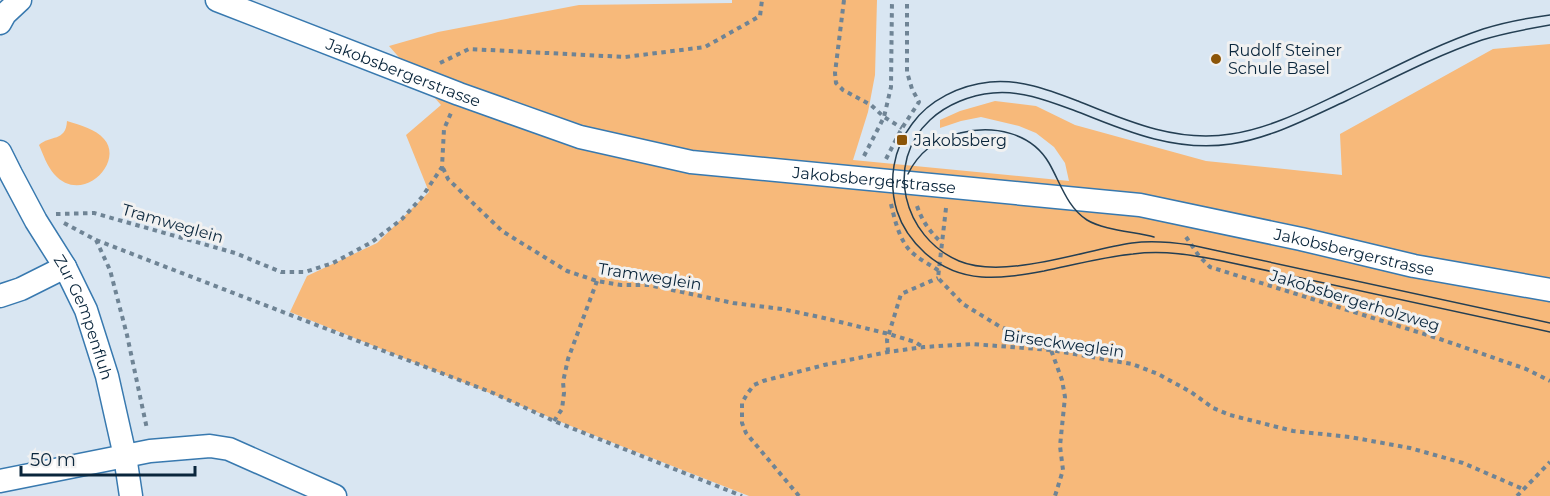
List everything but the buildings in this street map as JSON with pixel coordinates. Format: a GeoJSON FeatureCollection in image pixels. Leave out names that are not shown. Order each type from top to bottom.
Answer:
{"type":"FeatureCollection","features":[{"type":"Feature","properties":{"kind":"street"},"geometry":{"type":"LineString","coordinates":[[0,24],[5,14],[20,0]]}},
{"type":"Feature","properties":{"kind":"street","name":"Jakobsbergerstrasse"},"geometry":{"type":"LineString","coordinates":[[217,0],[459,94],[580,137],[691,162],[1140,205],[1414,266],[1550,290]]}},
{"type":"Feature","properties":{"kind":"street","name":"Zur Gempenfluh"},"geometry":{"type":"LineString","coordinates":[[0,152],[5,176],[64,267],[86,310],[107,376],[125,456],[131,496]]}},
{"type":"Feature","properties":{"kind":"street"},"geometry":{"type":"LineString","coordinates":[[0,296],[21,289],[64,267]]}},
{"type":"Feature","properties":{"kind":"street"},"geometry":{"type":"LineString","coordinates":[[0,481],[150,451],[210,446],[229,449],[335,496]]}},
{"type":"Feature","properties":{"kind":"path"},"geometry":{"type":"LineString","coordinates":[[412,76],[469,49],[625,57],[705,47],[760,16],[762,0]]}},
{"type":"Feature","properties":{"kind":"path"},"geometry":{"type":"LineString","coordinates":[[844,0],[835,73],[836,82],[843,90],[871,105],[884,117],[902,128]]}},
{"type":"Feature","properties":{"kind":"path"},"geometry":{"type":"LineString","coordinates":[[853,178],[884,117],[891,87],[892,0]]}},
{"type":"Feature","properties":{"kind":"path"},"geometry":{"type":"LineString","coordinates":[[907,0],[907,72],[919,102],[902,128],[885,162],[880,194],[888,195],[896,224],[913,254],[939,271]]}},
{"type":"Feature","properties":{"kind":"path"},"geometry":{"type":"LineString","coordinates":[[442,167],[444,129],[459,94]]}},
{"type":"Feature","properties":{"kind":"path","name":"Tramweglein"},"geometry":{"type":"LineString","coordinates":[[96,240],[48,214],[94,213],[235,254],[281,272],[305,272],[333,263],[380,236],[409,212],[442,167],[448,178],[502,231],[567,271],[597,281],[621,285],[649,285],[733,303],[782,309],[889,334],[924,347]]}},
{"type":"Feature","properties":{"kind":"path"},"geometry":{"type":"LineString","coordinates":[[938,278],[947,199]]}},
{"type":"Feature","properties":{"kind":"path","name":"Jakobsbergerholzweg"},"geometry":{"type":"LineString","coordinates":[[1182,214],[1180,228],[1199,256],[1210,267],[1440,339],[1526,369],[1550,381]]}},
{"type":"Feature","properties":{"kind":"path"},"geometry":{"type":"LineString","coordinates":[[96,240],[493,393],[554,421],[742,496]]}},
{"type":"Feature","properties":{"kind":"path"},"geometry":{"type":"LineString","coordinates":[[96,240],[110,270],[127,335],[148,435]]}},
{"type":"Feature","properties":{"kind":"path"},"geometry":{"type":"LineString","coordinates":[[888,352],[887,340],[901,294],[938,278]]}},
{"type":"Feature","properties":{"kind":"path"},"geometry":{"type":"LineString","coordinates":[[938,278],[963,304],[999,326],[1051,350],[1062,380],[1065,397],[1060,446],[1063,470],[1055,496]]}},
{"type":"Feature","properties":{"kind":"path"},"geometry":{"type":"LineString","coordinates":[[554,421],[562,409],[563,382],[568,359],[597,281]]}},
{"type":"Feature","properties":{"kind":"path","name":"Birseckweglein"},"geometry":{"type":"LineString","coordinates":[[799,496],[747,433],[742,423],[742,403],[754,386],[763,381],[824,365],[888,352],[972,344],[1051,350],[1132,364],[1158,374],[1191,392],[1213,408],[1230,415],[1293,431],[1350,437],[1410,448],[1463,463],[1523,489]]}},
{"type":"Feature","properties":{"kind":"path"},"geometry":{"type":"LineString","coordinates":[[1517,496],[1550,462]]}},
{"type":"Feature","properties":{"kind":"shaded area"},"geometry":{"type":"Polygon","coordinates":[[[732,0],[877,0],[875,75],[868,112],[853,160],[1069,181],[1065,163],[1054,147],[1036,133],[1019,126],[981,117],[940,128],[940,120],[960,111],[995,101],[1036,106],[1075,125],[1206,161],[1342,175],[1340,134],[1493,49],[1550,44],[1550,496],[749,496],[290,312],[307,276],[377,243],[429,192],[406,135],[441,105],[389,46],[438,32],[579,5],[732,3],[732,0]]]}},
{"type":"Feature","properties":{"kind":"shaded area"},"geometry":{"type":"Polygon","coordinates":[[[67,121],[97,133],[109,148],[109,159],[105,169],[88,183],[77,185],[65,183],[47,164],[39,145],[61,135],[66,128],[67,121]]]}},
{"type":"Feature","properties":{"kind":"tram line"},"geometry":{"type":"LineString","coordinates":[[1550,15],[1508,22],[1465,35],[1289,117],[1231,134],[1211,136],[1172,133],[1134,123],[1035,86],[1013,82],[990,82],[968,86],[946,95],[919,115],[900,144],[893,177],[897,211],[912,239],[925,253],[939,263],[967,275],[1012,276],[1122,255],[1178,254],[1223,261],[1550,332]]}},
{"type":"Feature","properties":{"kind":"tram line"},"geometry":{"type":"LineString","coordinates":[[1550,25],[1499,35],[1464,46],[1290,127],[1231,144],[1192,145],[1154,139],[1027,95],[993,93],[976,96],[952,105],[930,120],[916,137],[907,157],[904,177],[906,198],[913,217],[924,235],[940,250],[959,261],[977,266],[1021,266],[1132,243],[1169,242],[1550,323]]}},
{"type":"Feature","properties":{"kind":"tram line"},"geometry":{"type":"LineString","coordinates":[[908,174],[923,153],[952,135],[985,130],[1010,133],[1032,144],[1041,152],[1069,202],[1080,215],[1087,220],[1110,228],[1154,237]]}},
{"type":"Feature","properties":{"kind":"place","name":"Rudolf Steiner Schule Basel"},"geometry":{"type":"Point","coordinates":[1216,59]}},
{"type":"Feature","properties":{"kind":"place","name":"Jakobsberg"},"geometry":{"type":"Point","coordinates":[902,140]}}]}
